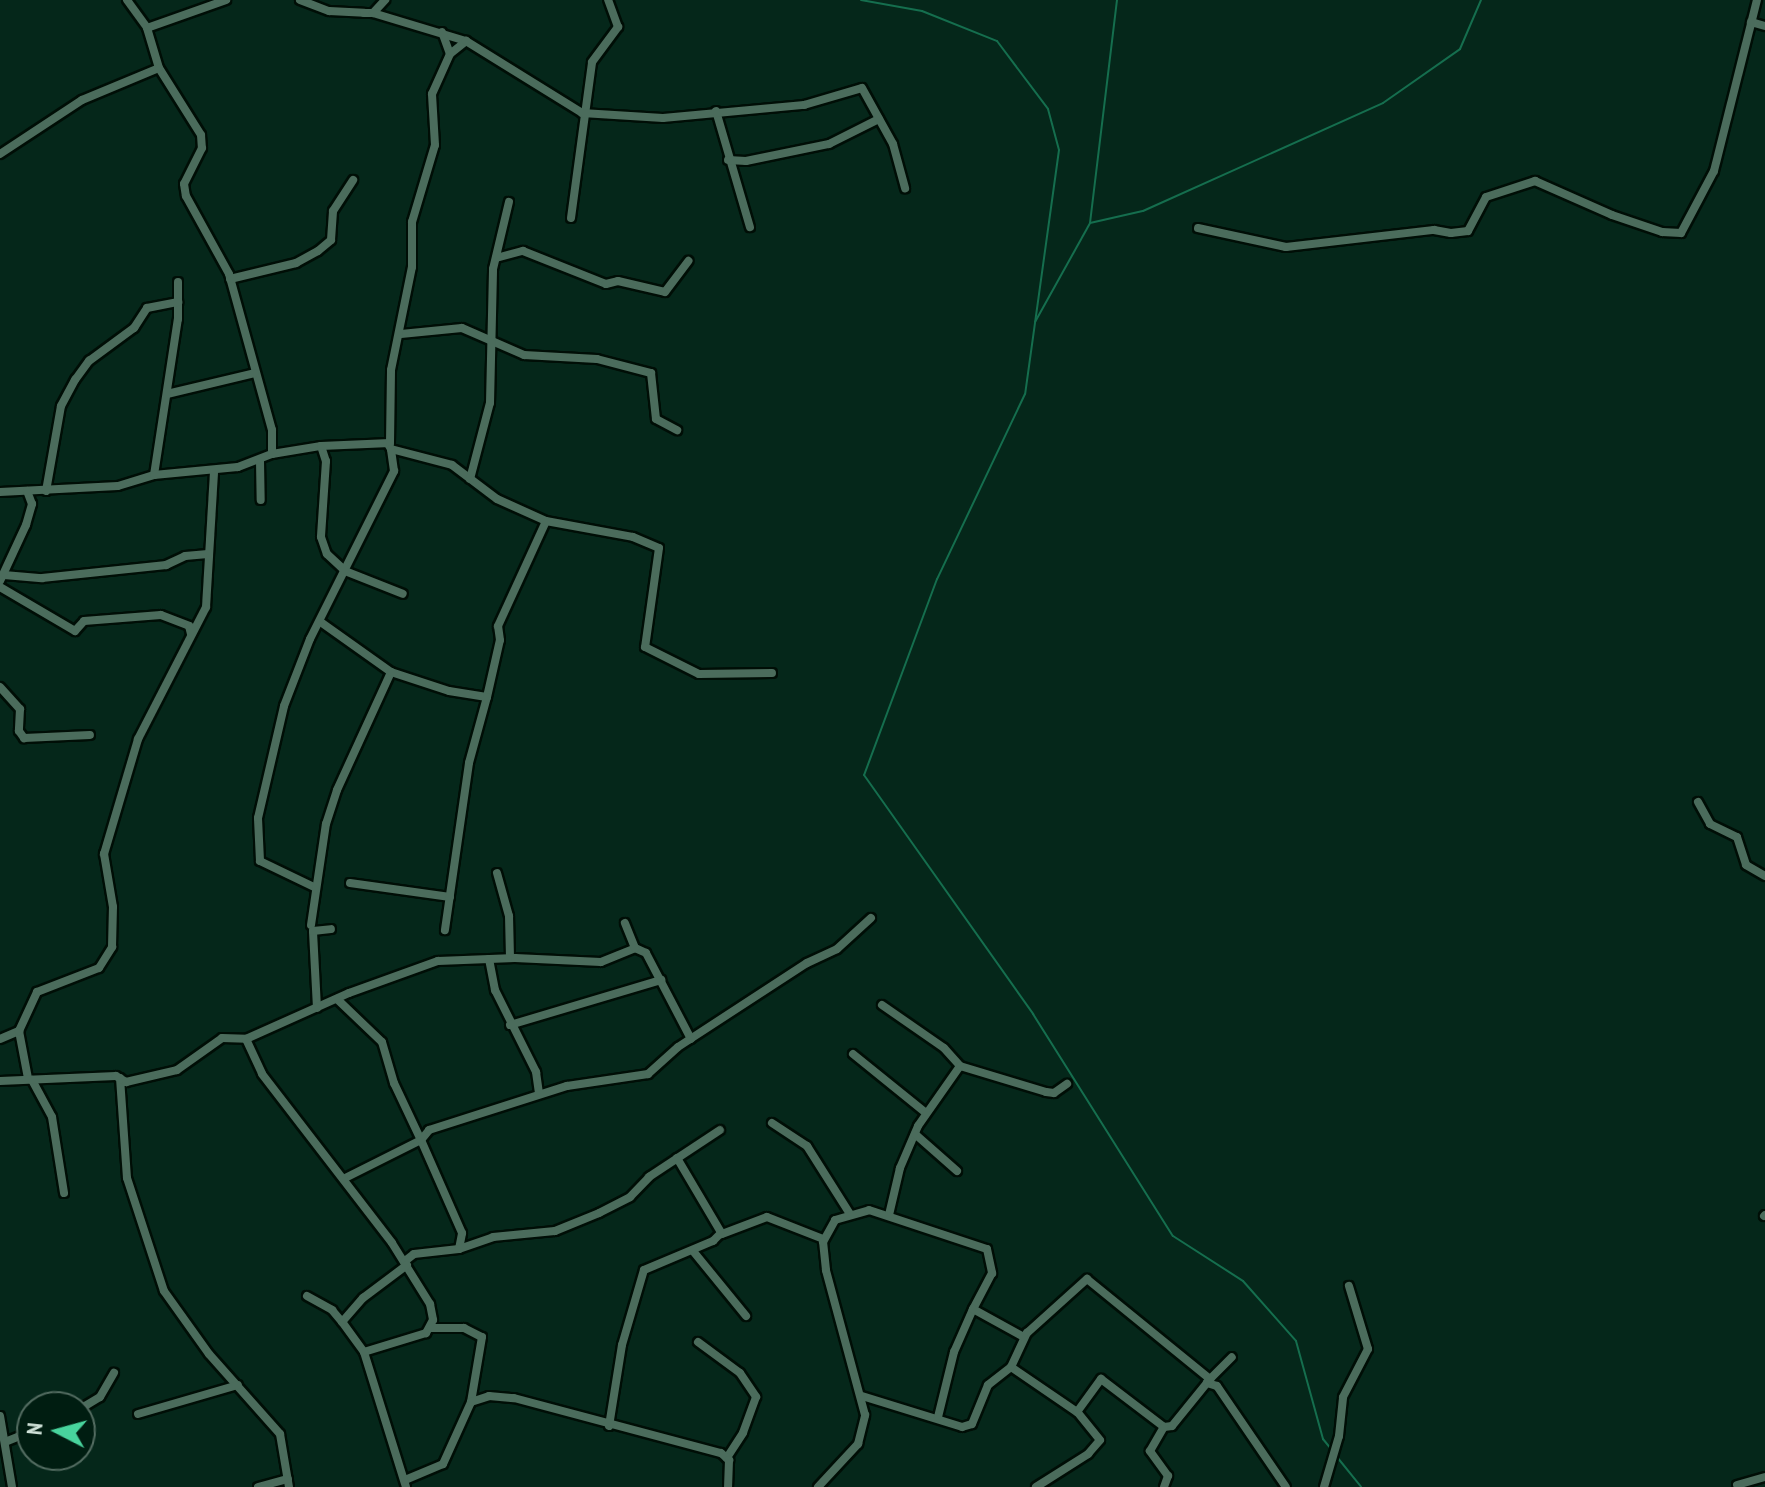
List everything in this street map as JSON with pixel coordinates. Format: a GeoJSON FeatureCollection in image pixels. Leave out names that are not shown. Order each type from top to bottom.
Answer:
{"type":"FeatureCollection","features":[{"type":"Feature","properties":{"kind":"street"},"geometry":{"type":"LineString","coordinates":[[127,0],[147,28],[159,68],[199,128],[202,148],[190,166],[186,196],[230,279],[272,430],[272,454]]}},
{"type":"Feature","properties":{"kind":"street"},"geometry":{"type":"LineString","coordinates":[[147,28],[226,0]]}},
{"type":"Feature","properties":{"kind":"street"},"geometry":{"type":"LineString","coordinates":[[300,0],[329,11],[373,13],[466,41],[582,113],[663,118],[804,105],[862,88],[879,119],[905,188]]}},
{"type":"Feature","properties":{"kind":"street"},"geometry":{"type":"LineString","coordinates":[[373,13],[385,0]]}},
{"type":"Feature","properties":{"kind":"street"},"geometry":{"type":"LineString","coordinates":[[571,218],[582,113],[592,62],[618,27],[608,0]]}},
{"type":"Feature","properties":{"kind":"street"},"geometry":{"type":"LineString","coordinates":[[1198,228],[1286,247],[1434,230],[1451,233],[1468,231],[1486,197],[1535,181],[1612,215],[1662,232],[1681,233],[1714,171],[1757,0]]}},
{"type":"Feature","properties":{"kind":"street"},"geometry":{"type":"LineString","coordinates":[[1751,22],[1765,26]]}},
{"type":"Feature","properties":{"kind":"street"},"geometry":{"type":"LineString","coordinates":[[442,32],[450,54]]}},
{"type":"Feature","properties":{"kind":"street"},"geometry":{"type":"LineString","coordinates":[[314,887],[260,861],[256,843],[284,706],[394,471],[389,446],[391,370],[401,334],[412,267],[412,222],[435,145],[432,94],[450,54],[466,41]]}},
{"type":"Feature","properties":{"kind":"street"},"geometry":{"type":"LineString","coordinates":[[0,154],[82,100],[159,68]]}},
{"type":"Feature","properties":{"kind":"street"},"geometry":{"type":"LineString","coordinates":[[716,111],[750,227]]}},
{"type":"Feature","properties":{"kind":"street"},"geometry":{"type":"LineString","coordinates":[[728,160],[746,161],[829,144],[879,119]]}},
{"type":"Feature","properties":{"kind":"street"},"geometry":{"type":"LineString","coordinates":[[230,279],[296,263],[318,251],[331,240],[333,211],[353,180]]}},
{"type":"Feature","properties":{"kind":"street"},"geometry":{"type":"LineString","coordinates":[[470,479],[490,403],[495,259],[509,202]]}},
{"type":"Feature","properties":{"kind":"street"},"geometry":{"type":"LineString","coordinates":[[495,259],[523,251],[606,284],[618,281],[665,292],[688,261]]}},
{"type":"Feature","properties":{"kind":"street"},"geometry":{"type":"LineString","coordinates":[[154,475],[167,394],[178,282]]}},
{"type":"Feature","properties":{"kind":"street"},"geometry":{"type":"LineString","coordinates":[[46,491],[61,406],[75,380],[89,361],[134,328],[147,308],[178,302]]}},
{"type":"Feature","properties":{"kind":"street"},"geometry":{"type":"LineString","coordinates":[[401,334],[462,328],[524,355],[597,359],[651,373],[656,419],[677,430]]}},
{"type":"Feature","properties":{"kind":"street"},"geometry":{"type":"LineString","coordinates":[[167,394],[255,373]]}},
{"type":"Feature","properties":{"kind":"street"},"geometry":{"type":"LineString","coordinates":[[321,446],[326,461],[321,537],[327,554],[345,571],[403,594]]}},
{"type":"Feature","properties":{"kind":"street"},"geometry":{"type":"LineString","coordinates":[[0,492],[118,486],[154,475],[214,472],[260,461],[272,454],[321,446],[389,446],[452,465],[497,499],[546,521],[633,537],[659,548],[645,647],[699,674],[772,673]]}},
{"type":"Feature","properties":{"kind":"street"},"geometry":{"type":"LineString","coordinates":[[260,461],[261,500]]}},
{"type":"Feature","properties":{"kind":"street"},"geometry":{"type":"LineString","coordinates":[[64,1193],[52,1117],[29,1079],[19,1031],[37,992],[107,961],[112,947],[113,907],[104,854],[138,739],[206,607],[214,472]]}},
{"type":"Feature","properties":{"kind":"street"},"geometry":{"type":"LineString","coordinates":[[1,581],[26,525],[32,504],[27,491]]}},
{"type":"Feature","properties":{"kind":"street"},"geometry":{"type":"LineString","coordinates":[[445,930],[469,763],[500,640],[498,626],[546,521]]}},
{"type":"Feature","properties":{"kind":"street"},"geometry":{"type":"LineString","coordinates":[[1,581],[166,565],[185,556],[208,554]]}},
{"type":"Feature","properties":{"kind":"street"},"geometry":{"type":"LineString","coordinates":[[1,581],[75,631],[84,621],[161,615],[189,626],[191,634]]}},
{"type":"Feature","properties":{"kind":"street"},"geometry":{"type":"LineString","coordinates":[[322,623],[391,672],[487,697]]}},
{"type":"Feature","properties":{"kind":"street"},"geometry":{"type":"LineString","coordinates":[[311,925],[314,887],[337,790],[391,672]]}},
{"type":"Feature","properties":{"kind":"street"},"geometry":{"type":"LineString","coordinates":[[0,687],[20,709],[19,731],[24,738],[90,735]]}},
{"type":"Feature","properties":{"kind":"street"},"geometry":{"type":"LineString","coordinates":[[1698,802],[1710,824],[1737,837],[1746,865],[1765,876]]}},
{"type":"Feature","properties":{"kind":"street"},"geometry":{"type":"LineString","coordinates":[[497,873],[509,916],[510,958]]}},
{"type":"Feature","properties":{"kind":"street"},"geometry":{"type":"LineString","coordinates":[[350,883],[450,897]]}},
{"type":"Feature","properties":{"kind":"street"},"geometry":{"type":"LineString","coordinates":[[343,1179],[421,1140],[448,1121],[487,1114],[539,1094],[637,1079],[691,1039],[807,963],[837,949],[871,918]]}},
{"type":"Feature","properties":{"kind":"street"},"geometry":{"type":"LineString","coordinates":[[625,923],[635,948],[646,953],[691,1039]]}},
{"type":"Feature","properties":{"kind":"street"},"geometry":{"type":"LineString","coordinates":[[317,1008],[313,931],[331,929]]}},
{"type":"Feature","properties":{"kind":"street"},"geometry":{"type":"LineString","coordinates":[[0,1081],[120,1078],[126,1082],[177,1070],[222,1038],[246,1039],[337,999],[438,961],[510,958],[601,962],[635,948]]}},
{"type":"Feature","properties":{"kind":"street"},"geometry":{"type":"LineString","coordinates":[[489,959],[510,1025],[536,1072],[539,1094]]}},
{"type":"Feature","properties":{"kind":"street"},"geometry":{"type":"LineString","coordinates":[[510,1025],[661,980]]}},
{"type":"Feature","properties":{"kind":"street"},"geometry":{"type":"LineString","coordinates":[[337,999],[382,1042],[394,1083],[462,1233],[459,1249]]}},
{"type":"Feature","properties":{"kind":"street"},"geometry":{"type":"LineString","coordinates":[[882,1005],[944,1048],[960,1066],[1046,1092],[1054,1093],[1067,1084]]}},
{"type":"Feature","properties":{"kind":"street"},"geometry":{"type":"LineString","coordinates":[[0,1039],[19,1031]]}},
{"type":"Feature","properties":{"kind":"street"},"geometry":{"type":"LineString","coordinates":[[246,1039],[262,1074],[406,1263],[430,1304],[431,1328]]}},
{"type":"Feature","properties":{"kind":"street"},"geometry":{"type":"LineString","coordinates":[[853,1054],[926,1113]]}},
{"type":"Feature","properties":{"kind":"street"},"geometry":{"type":"LineString","coordinates":[[889,1215],[915,1134],[926,1113],[960,1066]]}},
{"type":"Feature","properties":{"kind":"street"},"geometry":{"type":"LineString","coordinates":[[120,1078],[124,1159],[154,1264],[169,1300],[280,1434],[288,1483],[258,1487]]}},
{"type":"Feature","properties":{"kind":"street"},"geometry":{"type":"LineString","coordinates":[[772,1123],[807,1146],[850,1214]]}},
{"type":"Feature","properties":{"kind":"street"},"geometry":{"type":"LineString","coordinates":[[342,1322],[363,1298],[414,1254],[459,1249],[493,1237],[555,1231],[630,1197],[677,1158],[720,1130]]}},
{"type":"Feature","properties":{"kind":"street"},"geometry":{"type":"LineString","coordinates":[[915,1134],[957,1171]]}},
{"type":"Feature","properties":{"kind":"street"},"geometry":{"type":"LineString","coordinates":[[677,1158],[721,1233]]}},
{"type":"Feature","properties":{"kind":"street"},"geometry":{"type":"LineString","coordinates":[[818,1487],[861,1439],[862,1396],[826,1270],[823,1239],[830,1224],[850,1214],[869,1210],[889,1215],[987,1249],[992,1273],[952,1359],[938,1417]]}},
{"type":"Feature","properties":{"kind":"street"},"geometry":{"type":"LineString","coordinates":[[609,1426],[625,1332],[644,1270],[650,1263],[693,1251],[721,1233],[767,1217],[823,1239]]}},
{"type":"Feature","properties":{"kind":"street"},"geometry":{"type":"LineString","coordinates":[[693,1251],[746,1316]]}},
{"type":"Feature","properties":{"kind":"street"},"geometry":{"type":"LineString","coordinates":[[862,1396],[938,1417],[962,1427],[972,1424],[988,1385],[1011,1367],[1024,1337],[1087,1279],[1217,1386],[1286,1487]]}},
{"type":"Feature","properties":{"kind":"street"},"geometry":{"type":"LineString","coordinates":[[1324,1487],[1339,1436],[1343,1397],[1368,1349],[1349,1286]]}},
{"type":"Feature","properties":{"kind":"street"},"geometry":{"type":"LineString","coordinates":[[307,1296],[332,1310],[364,1352],[406,1484],[443,1464],[471,1402],[482,1337],[464,1328],[431,1328],[364,1352]]}},
{"type":"Feature","properties":{"kind":"street"},"geometry":{"type":"LineString","coordinates":[[973,1309],[1024,1337]]}},
{"type":"Feature","properties":{"kind":"street"},"geometry":{"type":"LineString","coordinates":[[698,1342],[740,1373],[756,1397],[743,1433],[727,1458],[728,1487]]}},
{"type":"Feature","properties":{"kind":"street"},"geometry":{"type":"LineString","coordinates":[[1077,1412],[1101,1379],[1164,1427],[1172,1426],[1232,1357]]}},
{"type":"Feature","properties":{"kind":"street"},"geometry":{"type":"LineString","coordinates":[[1011,1367],[1077,1412],[1100,1440],[1088,1454],[1036,1487]]}},
{"type":"Feature","properties":{"kind":"street"},"geometry":{"type":"LineString","coordinates":[[96,1399],[114,1373]]}},
{"type":"Feature","properties":{"kind":"street"},"geometry":{"type":"LineString","coordinates":[[138,1414],[238,1385]]}},
{"type":"Feature","properties":{"kind":"street"},"geometry":{"type":"LineString","coordinates":[[471,1402],[489,1396],[514,1398],[727,1458]]}},
{"type":"Feature","properties":{"kind":"street"},"geometry":{"type":"LineString","coordinates":[[0,1416],[12,1487]]}},
{"type":"Feature","properties":{"kind":"street"},"geometry":{"type":"LineString","coordinates":[[1164,1427],[1150,1451],[1168,1476],[1164,1487]]}},
{"type":"Feature","properties":{"kind":"street"},"geometry":{"type":"LineString","coordinates":[[5,1442],[16,1438]]}},
{"type":"Feature","properties":{"kind":"street"},"geometry":{"type":"LineString","coordinates":[[1737,1485],[1765,1477]]}},
{"type":"Feature","properties":{"kind":"waterway"},"geometry":{"type":"LineString","coordinates":[[861,0],[922,11],[997,41],[1048,109],[1059,150],[1025,394],[937,579],[864,775],[1033,1014],[1173,1236],[1243,1281],[1296,1341],[1323,1439],[1331,1449]]}},
{"type":"Feature","properties":{"kind":"waterway"},"geometry":{"type":"LineString","coordinates":[[1035,322],[1090,223],[1117,0]]}},
{"type":"Feature","properties":{"kind":"waterway"},"geometry":{"type":"LineString","coordinates":[[1090,223],[1143,211],[1383,103],[1460,49],[1481,0]]}},
{"type":"Feature","properties":{"kind":"waterway"},"geometry":{"type":"LineString","coordinates":[[1337,1457],[1361,1487]]}}]}
